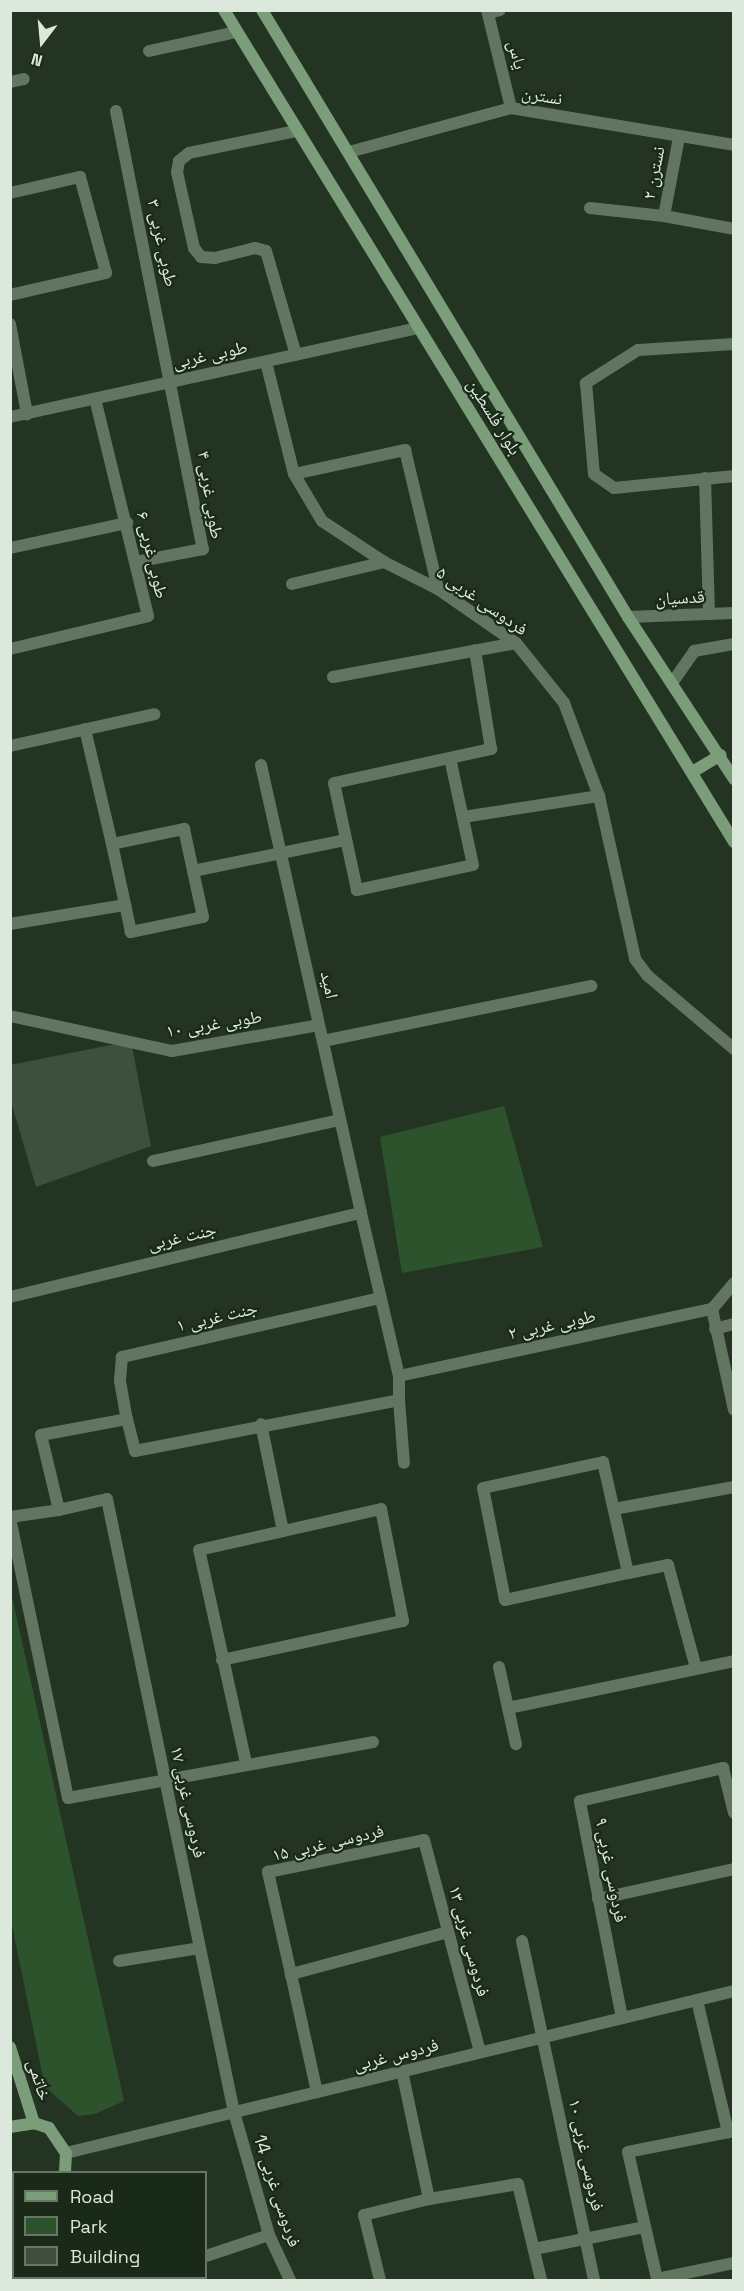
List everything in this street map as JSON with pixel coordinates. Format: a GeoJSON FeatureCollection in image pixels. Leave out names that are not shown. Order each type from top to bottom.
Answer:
{"type":"FeatureCollection","features":[{"type":"Feature","properties":{"kind":"main road","name":"بلوار فلسطین"},"geometry":{"type":"LineString","coordinates":[[224,10],[417,328],[694,771],[734,842]]}},
{"type":"Feature","properties":{"kind":"main road","name":"بلوار فلسطین"},"geometry":{"type":"LineString","coordinates":[[262,10],[628,617],[721,755],[734,779]]}},
{"type":"Feature","properties":{"kind":"main road"},"geometry":{"type":"LineString","coordinates":[[694,771],[721,755]]}},
{"type":"Feature","properties":{"kind":"main road","name":"خاتمی"},"geometry":{"type":"LineString","coordinates":[[10,2047],[34,2123]]}},
{"type":"Feature","properties":{"kind":"main road"},"geometry":{"type":"LineString","coordinates":[[10,2127],[34,2123],[60,2139],[66,2153],[65,2171]]}},
{"type":"Feature","properties":{"kind":"street","name":"یاس"},"geometry":{"type":"LineString","coordinates":[[492,12],[511,108]]}},
{"type":"Feature","properties":{"kind":"street"},"geometry":{"type":"LineString","coordinates":[[149,51],[237,32]]}},
{"type":"Feature","properties":{"kind":"street"},"geometry":{"type":"LineString","coordinates":[[10,82],[24,79]]}},
{"type":"Feature","properties":{"kind":"street","name":"نسترن"},"geometry":{"type":"LineString","coordinates":[[349,152],[511,108],[734,145]]}},
{"type":"Feature","properties":{"kind":"street","name":"طوبی غربی ۳"},"geometry":{"type":"LineString","coordinates":[[116,111],[172,382]]}},
{"type":"Feature","properties":{"kind":"street"},"geometry":{"type":"LineString","coordinates":[[296,131],[189,153],[179,161],[177,172],[191,239],[201,257],[255,248],[266,251],[296,355]]}},
{"type":"Feature","properties":{"kind":"street","name":"نسترن ۲"},"geometry":{"type":"LineString","coordinates":[[664,216],[679,137]]}},
{"type":"Feature","properties":{"kind":"street"},"geometry":{"type":"LineString","coordinates":[[10,193],[80,177],[106,273],[10,295]]}},
{"type":"Feature","properties":{"kind":"street","name":"نسترن ۲"},"geometry":{"type":"LineString","coordinates":[[590,208],[664,216],[734,229]]}},
{"type":"Feature","properties":{"kind":"street"},"geometry":{"type":"LineString","coordinates":[[10,324],[27,414]]}},
{"type":"Feature","properties":{"kind":"street","name":"طوبی غربی"},"geometry":{"type":"LineString","coordinates":[[10,417],[417,328]]}},
{"type":"Feature","properties":{"kind":"street"},"geometry":{"type":"LineString","coordinates":[[734,344],[638,350],[586,383],[594,474],[614,488],[734,476]]}},
{"type":"Feature","properties":{"kind":"street","name":"فردوسی غربی ۵"},"geometry":{"type":"LineString","coordinates":[[266,362],[294,474],[322,521],[384,562],[438,589],[516,643],[564,703],[599,796],[634,959],[648,976],[734,1049]]}},
{"type":"Feature","properties":{"kind":"street","name":"طوبی غربی ۴"},"geometry":{"type":"LineString","coordinates":[[136,562],[203,549],[172,382]]}},
{"type":"Feature","properties":{"kind":"street","name":"طوبی غربی ۶"},"geometry":{"type":"LineString","coordinates":[[10,649],[148,616],[127,523],[94,399]]}},
{"type":"Feature","properties":{"kind":"street"},"geometry":{"type":"LineString","coordinates":[[294,474],[405,450],[438,589]]}},
{"type":"Feature","properties":{"kind":"street"},"geometry":{"type":"LineString","coordinates":[[705,478],[709,614]]}},
{"type":"Feature","properties":{"kind":"street"},"geometry":{"type":"LineString","coordinates":[[10,548],[127,523]]}},
{"type":"Feature","properties":{"kind":"street"},"geometry":{"type":"LineString","coordinates":[[292,584],[384,562]]}},
{"type":"Feature","properties":{"kind":"street","name":"قدسیان"},"geometry":{"type":"LineString","coordinates":[[628,617],[734,613]]}},
{"type":"Feature","properties":{"kind":"street"},"geometry":{"type":"LineString","coordinates":[[333,677],[516,643]]}},
{"type":"Feature","properties":{"kind":"street"},"geometry":{"type":"LineString","coordinates":[[672,683],[694,651],[734,644]]}},
{"type":"Feature","properties":{"kind":"street"},"geometry":{"type":"LineString","coordinates":[[450,758],[473,865],[357,890],[334,783],[491,749],[476,650]]}},
{"type":"Feature","properties":{"kind":"street"},"geometry":{"type":"LineString","coordinates":[[10,746],[155,714]]}},
{"type":"Feature","properties":{"kind":"street"},"geometry":{"type":"LineString","coordinates":[[85,729],[131,932],[203,917],[184,829],[112,844]]}},
{"type":"Feature","properties":{"kind":"street","name":"امید"},"geometry":{"type":"LineString","coordinates":[[261,765],[283,852],[340,1120],[399,1376],[404,1463]]}},
{"type":"Feature","properties":{"kind":"street"},"geometry":{"type":"LineString","coordinates":[[463,817],[599,796]]}},
{"type":"Feature","properties":{"kind":"street"},"geometry":{"type":"LineString","coordinates":[[193,872],[346,840]]}},
{"type":"Feature","properties":{"kind":"street"},"geometry":{"type":"LineString","coordinates":[[10,924],[125,905]]}},
{"type":"Feature","properties":{"kind":"street"},"geometry":{"type":"LineString","coordinates":[[323,1041],[591,986]]}},
{"type":"Feature","properties":{"kind":"street","name":"طوبی غربی ۱۰"},"geometry":{"type":"LineString","coordinates":[[10,1016],[172,1051],[319,1025]]}},
{"type":"Feature","properties":{"kind":"street"},"geometry":{"type":"LineString","coordinates":[[153,1161],[340,1120]]}},
{"type":"Feature","properties":{"kind":"street","name":"جنت غربی"},"geometry":{"type":"LineString","coordinates":[[10,1297],[361,1213]]}},
{"type":"Feature","properties":{"kind":"street"},"geometry":{"type":"LineString","coordinates":[[734,1283],[712,1309],[734,1410]]}},
{"type":"Feature","properties":{"kind":"street","name":"جنت غربی ۱"},"geometry":{"type":"LineString","coordinates":[[127,1419],[120,1381],[122,1357],[380,1298]]}},
{"type":"Feature","properties":{"kind":"street","name":"طوبی غربی ۲"},"geometry":{"type":"LineString","coordinates":[[399,1376],[712,1309]]}},
{"type":"Feature","properties":{"kind":"street"},"geometry":{"type":"LineString","coordinates":[[715,1329],[734,1324]]}},
{"type":"Feature","properties":{"kind":"street"},"geometry":{"type":"LineString","coordinates":[[373,1742],[246,1763],[165,1781],[68,1798],[10,1518],[59,1510],[41,1435],[127,1419],[135,1451],[261,1424],[399,1400]]}},
{"type":"Feature","properties":{"kind":"street"},"geometry":{"type":"LineString","coordinates":[[261,1424],[283,1531]]}},
{"type":"Feature","properties":{"kind":"street"},"geometry":{"type":"LineString","coordinates":[[628,1573],[603,1462],[483,1488],[505,1600],[668,1565],[696,1668]]}},
{"type":"Feature","properties":{"kind":"street"},"geometry":{"type":"LineString","coordinates":[[614,1509],[734,1487]]}},
{"type":"Feature","properties":{"kind":"street","name":"فردوسی غربی ۱۷"},"geometry":{"type":"LineString","coordinates":[[59,1510],[106,1499],[234,2112]]}},
{"type":"Feature","properties":{"kind":"street"},"geometry":{"type":"LineString","coordinates":[[222,1660],[403,1621],[381,1509],[199,1550],[222,1660],[246,1763]]}},
{"type":"Feature","properties":{"kind":"street"},"geometry":{"type":"LineString","coordinates":[[508,1708],[734,1661]]}},
{"type":"Feature","properties":{"kind":"street"},"geometry":{"type":"LineString","coordinates":[[499,1666],[516,1744]]}},
{"type":"Feature","properties":{"kind":"street","name":"فردوسی غربی ۹"},"geometry":{"type":"LineString","coordinates":[[622,2018],[579,1802],[723,1768],[734,1813]]}},
{"type":"Feature","properties":{"kind":"street","name":"فردوسی غربی ۱۳"},"geometry":{"type":"LineString","coordinates":[[424,1840],[480,2052]]}},
{"type":"Feature","properties":{"kind":"street","name":"فردوسی غربی ۱۵"},"geometry":{"type":"LineString","coordinates":[[317,2092],[268,1872],[424,1840]]}},
{"type":"Feature","properties":{"kind":"street"},"geometry":{"type":"LineString","coordinates":[[598,1899],[734,1869]]}},
{"type":"Feature","properties":{"kind":"street"},"geometry":{"type":"LineString","coordinates":[[291,1974],[448,1932]]}},
{"type":"Feature","properties":{"kind":"street","name":"فردوسی غربی ۱۰"},"geometry":{"type":"LineString","coordinates":[[522,1941],[594,2280]]}},
{"type":"Feature","properties":{"kind":"street"},"geometry":{"type":"LineString","coordinates":[[119,1961],[199,1948]]}},
{"type":"Feature","properties":{"kind":"street","name":"فردوس غربی"},"geometry":{"type":"LineString","coordinates":[[66,2153],[734,1991]]}},
{"type":"Feature","properties":{"kind":"street"},"geometry":{"type":"LineString","coordinates":[[697,2000],[731,2131],[628,2152],[657,2279],[734,2263]]}},
{"type":"Feature","properties":{"kind":"street"},"geometry":{"type":"LineString","coordinates":[[402,2072],[429,2199]]}},
{"type":"Feature","properties":{"kind":"street","name":"فردوسی غربی 14"},"geometry":{"type":"LineString","coordinates":[[234,2112],[269,2235],[290,2280]]}},
{"type":"Feature","properties":{"kind":"street"},"geometry":{"type":"LineString","coordinates":[[380,2280],[364,2215],[429,2199],[518,2184],[541,2280]]}},
{"type":"Feature","properties":{"kind":"street"},"geometry":{"type":"LineString","coordinates":[[534,2250],[644,2227]]}},
{"type":"Feature","properties":{"kind":"street"},"geometry":{"type":"LineString","coordinates":[[207,2256],[269,2235]]}},
{"type":"Feature","properties":{"kind":"green space"},"geometry":{"type":"Polygon","coordinates":[[[504,1106],[543,1247],[402,1273],[380,1137],[504,1106]]]}},
{"type":"Feature","properties":{"kind":"green space"},"geometry":{"type":"Polygon","coordinates":[[[11,1592],[124,2101],[95,2114],[78,2116],[45,2087],[11,1920],[11,1592]]]}},
{"type":"Feature","properties":{"kind":"building"},"geometry":{"type":"Polygon","coordinates":[[[131,1041],[151,1146],[36,1187],[10,1098],[10,1065],[131,1041]]]}}]}
